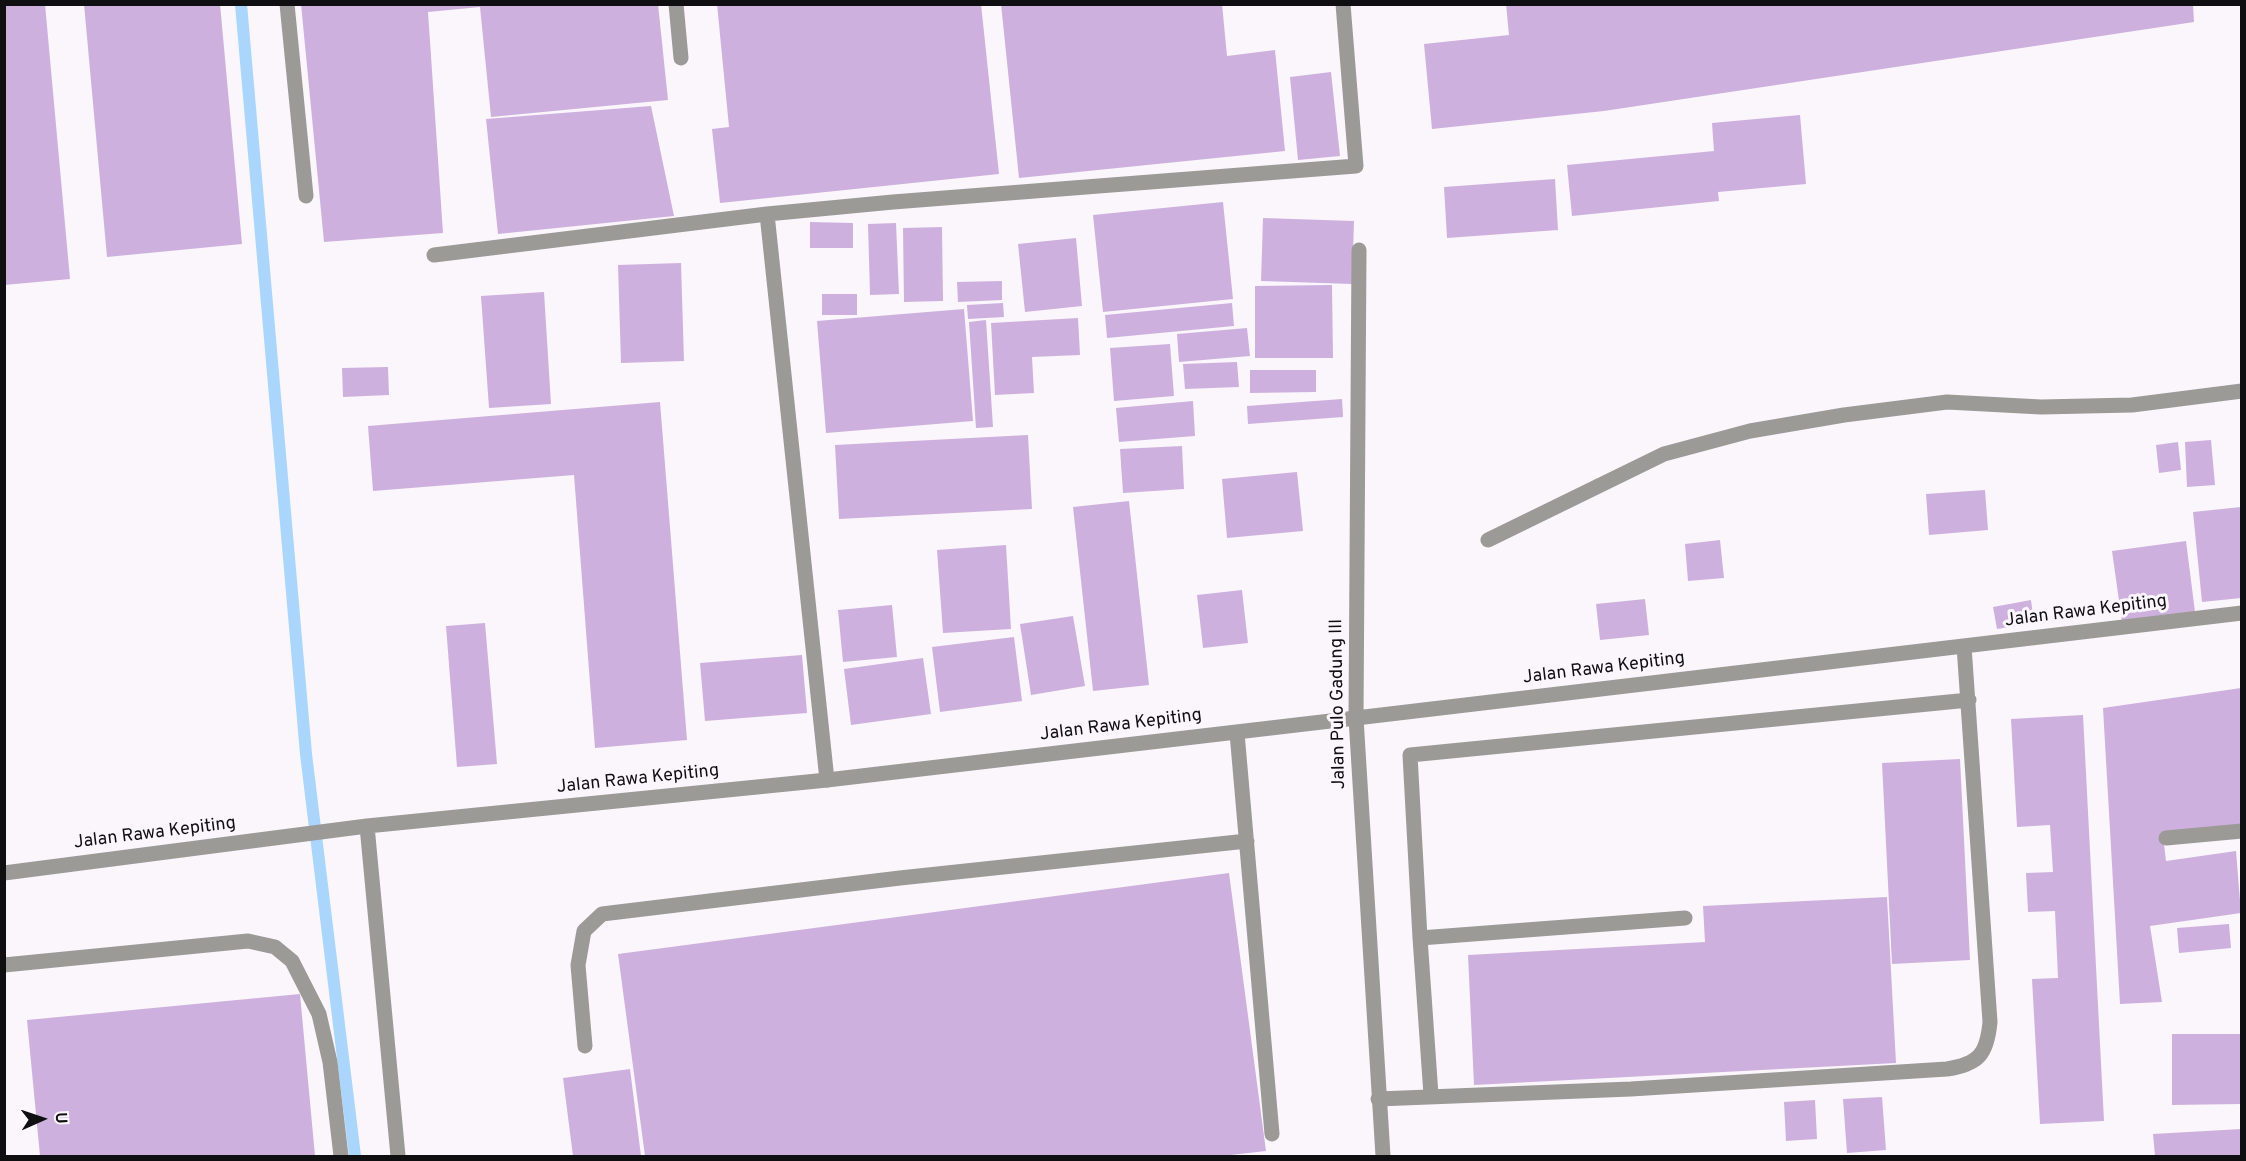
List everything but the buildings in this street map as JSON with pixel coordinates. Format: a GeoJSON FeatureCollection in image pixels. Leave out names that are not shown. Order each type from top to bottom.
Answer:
{"type":"FeatureCollection","features":[{"type":"Feature","properties":{"kind":"street"},"geometry":{"type":"LineString","coordinates":[[287,4],[306,196]]}},
{"type":"Feature","properties":{"kind":"street"},"geometry":{"type":"LineString","coordinates":[[676,4],[681,58]]}},
{"type":"Feature","properties":{"kind":"street"},"geometry":{"type":"LineString","coordinates":[[434,255],[767,214],[1356,166],[1343,4]]}},
{"type":"Feature","properties":{"kind":"street"},"geometry":{"type":"LineString","coordinates":[[767,214],[827,780]]}},
{"type":"Feature","properties":{"kind":"street","name":"Jalan Pulo Gadung III"},"geometry":{"type":"LineString","coordinates":[[1359,250],[1356,718],[1383,1156]]}},
{"type":"Feature","properties":{"kind":"street"},"geometry":{"type":"LineString","coordinates":[[1488,540],[1664,454],[1750,431],[1844,415],[1947,402],[2041,407],[2132,405],[2241,390]]}},
{"type":"Feature","properties":{"kind":"street","name":"Jalan Rawa Kepiting"},"geometry":{"type":"LineString","coordinates":[[4,873],[367,826],[827,780],[2241,613]]}},
{"type":"Feature","properties":{"kind":"street"},"geometry":{"type":"LineString","coordinates":[[1378,1099],[1431,1095],[1630,1089],[1947,1069],[1971,1063],[1983,1052],[1988,1040],[1990,1022],[1964,646]]}},
{"type":"Feature","properties":{"kind":"street"},"geometry":{"type":"LineString","coordinates":[[1431,1095],[1410,755],[1969,700]]}},
{"type":"Feature","properties":{"kind":"street"},"geometry":{"type":"LineString","coordinates":[[1238,733],[1272,1134]]}},
{"type":"Feature","properties":{"kind":"street"},"geometry":{"type":"LineString","coordinates":[[367,826],[398,1156]]}},
{"type":"Feature","properties":{"kind":"street"},"geometry":{"type":"LineString","coordinates":[[2166,838],[2241,831]]}},
{"type":"Feature","properties":{"kind":"street"},"geometry":{"type":"LineString","coordinates":[[585,1046],[578,965],[584,931],[602,915],[900,878],[1247,841]]}},
{"type":"Feature","properties":{"kind":"street"},"geometry":{"type":"LineString","coordinates":[[1420,938],[1685,918]]}},
{"type":"Feature","properties":{"kind":"street"},"geometry":{"type":"LineString","coordinates":[[4,965],[248,941],[275,947],[292,961],[319,1014],[330,1062],[341,1156]]}},
{"type":"Feature","properties":{"kind":"waterway"},"geometry":{"type":"LineString","coordinates":[[241,4],[306,754],[355,1156]]}}]}
